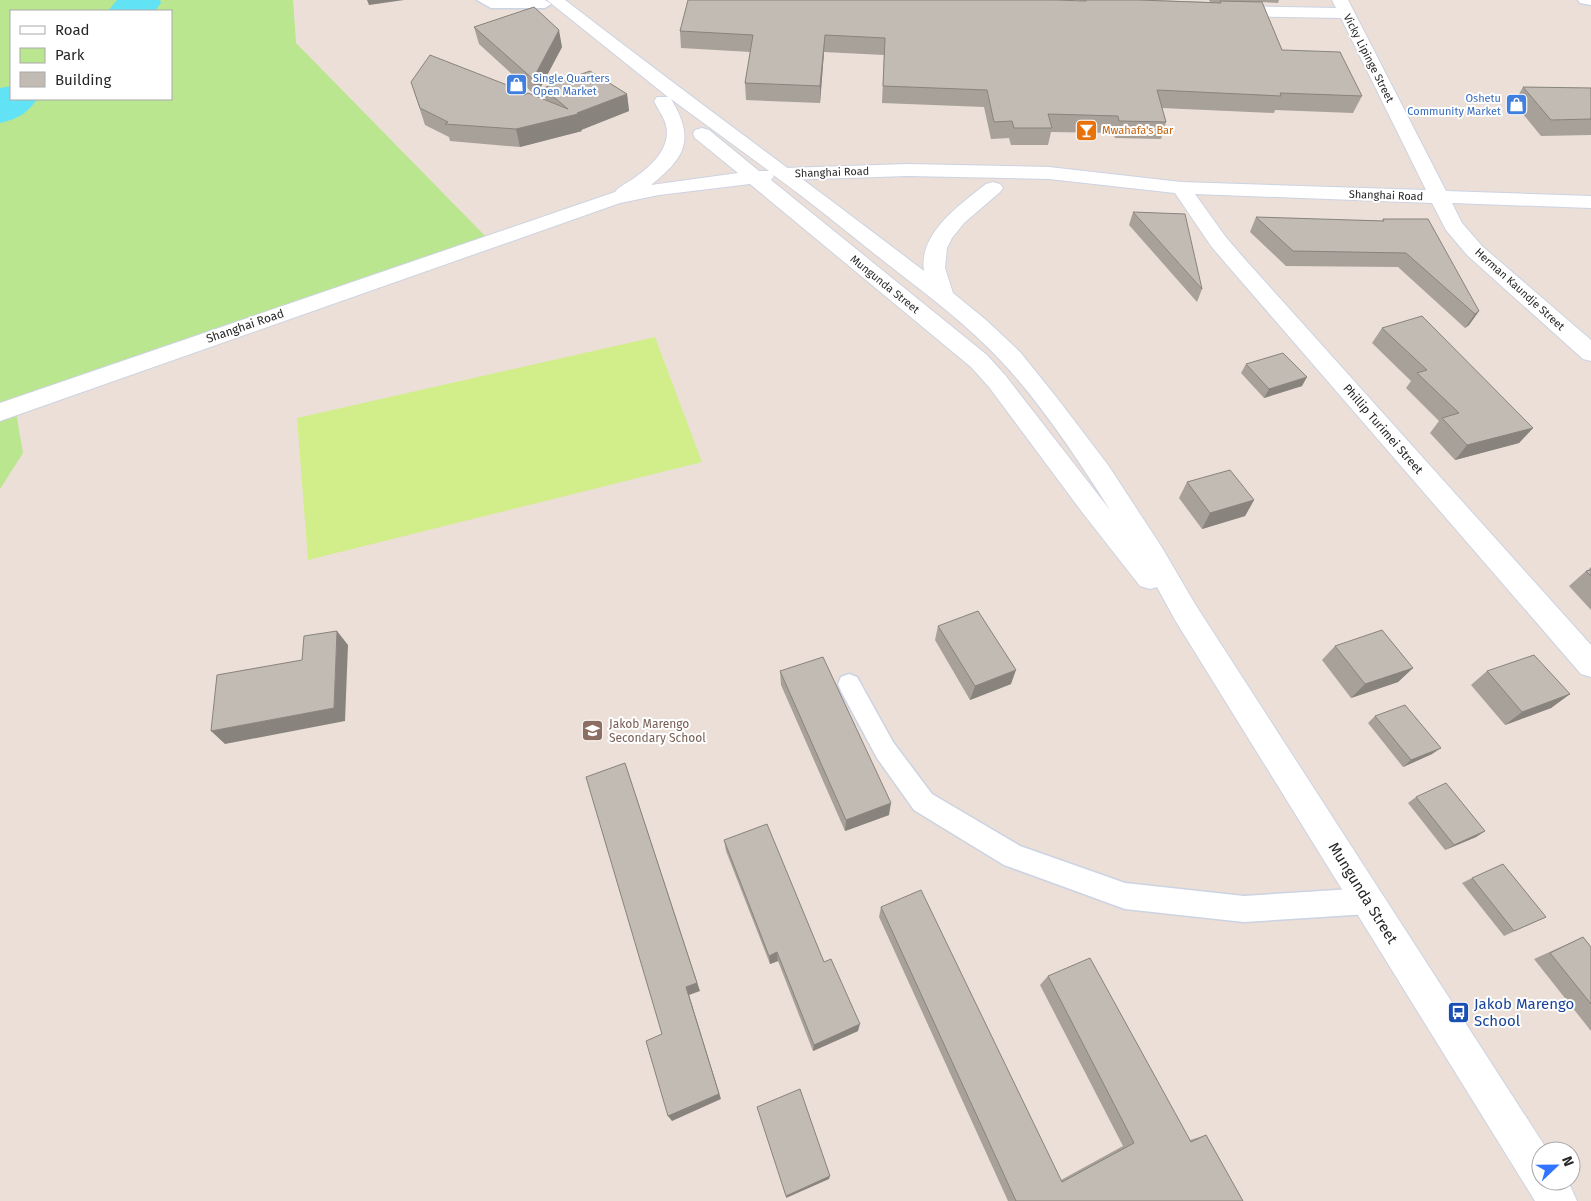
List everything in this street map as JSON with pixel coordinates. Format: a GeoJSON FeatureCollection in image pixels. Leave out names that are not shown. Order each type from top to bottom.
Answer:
{"type":"FeatureCollection","features":[{"type":"Feature","properties":{"kind":"street","name":"Mungunda Street"},"geometry":{"type":"LineString","coordinates":[[547,1],[567,26],[754,177],[807,190],[944,297],[1012,358],[1050,404],[1152,554],[1185,612],[1531,1158]]}},
{"type":"Feature","properties":{"kind":"street","name":"Mungunda Street"},"geometry":{"type":"LineString","coordinates":[[547,1],[674,93],[780,183],[979,361],[997,381],[1147,576],[1185,612]]}},
{"type":"Feature","properties":{"kind":"street"},"geometry":{"type":"LineString","coordinates":[[1217,10],[1343,6]]}},
{"type":"Feature","properties":{"kind":"street","name":"Vicky Lipinge Street"},"geometry":{"type":"LineString","coordinates":[[1343,6],[1439,196]]}},
{"type":"Feature","properties":{"kind":"street"},"geometry":{"type":"LineString","coordinates":[[615,198],[639,185],[657,169],[668,156],[676,141],[675,125],[662,101]]}},
{"type":"Feature","properties":{"kind":"street","name":"Shanghai Road"},"geometry":{"type":"LineString","coordinates":[[491,242],[780,183],[908,170],[1049,173],[1181,188],[1591,202]]}},
{"type":"Feature","properties":{"kind":"street","name":"Shanghai Road"},"geometry":{"type":"LineString","coordinates":[[0,412],[615,198],[659,189],[754,177]]}},
{"type":"Feature","properties":{"kind":"street","name":"Shanghai Road"},"geometry":{"type":"LineString","coordinates":[[807,190],[868,187],[1122,192],[1181,188]]}},
{"type":"Feature","properties":{"kind":"street"},"geometry":{"type":"LineString","coordinates":[[944,297],[936,276],[934,260],[941,241],[959,216],[993,188]]}},
{"type":"Feature","properties":{"kind":"street","name":"Phillip Turimei Street"},"geometry":{"type":"LineString","coordinates":[[1181,188],[1218,241],[1235,261],[1591,665]]}},
{"type":"Feature","properties":{"kind":"street","name":"Herman Kaundje Street"},"geometry":{"type":"LineString","coordinates":[[1439,196],[1444,210],[1455,228],[1486,261],[1591,353]]}},
{"type":"Feature","properties":{"kind":"lane"},"geometry":{"type":"LineString","coordinates":[[483,0],[491,4],[547,1]]}},
{"type":"Feature","properties":{"kind":"lane"},"geometry":{"type":"LineString","coordinates":[[1584,0],[1591,1]]}},
{"type":"Feature","properties":{"kind":"lane"},"geometry":{"type":"LineString","coordinates":[[849,684],[885,750],[923,802],[1013,856],[1125,896],[1244,909],[1368,902]]}},
{"type":"Feature","properties":{"kind":"green space"},"geometry":{"type":"Polygon","coordinates":[[[0,0],[135,0],[125,10],[10,10],[10,100],[0,107],[0,0]]]}},
{"type":"Feature","properties":{"kind":"green space"},"geometry":{"type":"Polygon","coordinates":[[[139,0],[293,0],[296,43],[491,242],[15,407],[23,453],[0,489],[0,109],[13,100],[172,100],[172,10],[130,10],[140,3],[139,0]]]}},
{"type":"Feature","properties":{"kind":"green space"},"geometry":{"type":"Polygon","coordinates":[[[655,337],[702,462],[308,560],[297,418],[655,337]]]}},
{"type":"Feature","properties":{"kind":"building"},"geometry":{"type":"Polygon","coordinates":[[[688,0],[1139,0],[1221,3],[1220,1],[1262,2],[1282,50],[1340,52],[1362,96],[1280,93],[1281,96],[1157,90],[1166,122],[1119,121],[1118,116],[1048,114],[1052,128],[1014,128],[1012,121],[994,122],[987,90],[883,86],[885,38],[825,35],[820,86],[745,83],[753,35],[680,31],[688,0]]]}},
{"type":"Feature","properties":{"kind":"building"},"geometry":{"type":"Polygon","coordinates":[[[534,7],[559,30],[533,79],[474,27],[534,7]]]}},
{"type":"Feature","properties":{"kind":"building"},"geometry":{"type":"Polygon","coordinates":[[[430,55],[525,92],[524,95],[528,93],[568,109],[543,88],[590,71],[627,94],[578,114],[516,129],[445,124],[448,122],[420,108],[411,82],[430,55]]]}},
{"type":"Feature","properties":{"kind":"building"},"geometry":{"type":"Polygon","coordinates":[[[1523,87],[1591,88],[1591,119],[1551,120],[1523,87]]]}},
{"type":"Feature","properties":{"kind":"building"},"geometry":{"type":"Polygon","coordinates":[[[1133,212],[1185,214],[1202,289],[1133,212]]]}},
{"type":"Feature","properties":{"kind":"building"},"geometry":{"type":"Polygon","coordinates":[[[1256,217],[1384,221],[1383,219],[1428,219],[1479,311],[1475,314],[1406,253],[1293,251],[1256,217]]]}},
{"type":"Feature","properties":{"kind":"building"},"geometry":{"type":"Polygon","coordinates":[[[1422,316],[1533,428],[1467,445],[1442,418],[1459,413],[1417,373],[1427,370],[1382,328],[1422,316]]]}},
{"type":"Feature","properties":{"kind":"building"},"geometry":{"type":"Polygon","coordinates":[[[1283,353],[1307,377],[1269,389],[1246,364],[1283,353]]]}},
{"type":"Feature","properties":{"kind":"building"},"geometry":{"type":"Polygon","coordinates":[[[1230,470],[1254,500],[1210,513],[1187,482],[1230,470]]]}},
{"type":"Feature","properties":{"kind":"building"},"geometry":{"type":"Polygon","coordinates":[[[978,611],[1016,670],[975,686],[938,626],[978,611]]]}},
{"type":"Feature","properties":{"kind":"building"},"geometry":{"type":"Polygon","coordinates":[[[1382,630],[1413,668],[1365,684],[1335,646],[1382,630]]]}},
{"type":"Feature","properties":{"kind":"building"},"geometry":{"type":"Polygon","coordinates":[[[337,631],[334,708],[211,731],[217,675],[302,660],[304,636],[337,631]]]}},
{"type":"Feature","properties":{"kind":"building"},"geometry":{"type":"Polygon","coordinates":[[[1534,655],[1570,694],[1522,712],[1487,671],[1534,655]]]}},
{"type":"Feature","properties":{"kind":"building"},"geometry":{"type":"Polygon","coordinates":[[[823,657],[891,803],[846,820],[780,671],[823,657]]]}},
{"type":"Feature","properties":{"kind":"building"},"geometry":{"type":"Polygon","coordinates":[[[1405,705],[1441,748],[1411,760],[1375,716],[1405,705]]]}},
{"type":"Feature","properties":{"kind":"building"},"geometry":{"type":"Polygon","coordinates":[[[625,763],[697,983],[686,987],[719,1094],[668,1116],[646,1041],[662,1034],[586,777],[625,763]]]}},
{"type":"Feature","properties":{"kind":"building"},"geometry":{"type":"Polygon","coordinates":[[[1446,783],[1485,831],[1454,845],[1416,797],[1446,783]]]}},
{"type":"Feature","properties":{"kind":"building"},"geometry":{"type":"Polygon","coordinates":[[[767,824],[824,962],[831,959],[860,1024],[814,1045],[777,952],[769,956],[724,840],[767,824]]]}},
{"type":"Feature","properties":{"kind":"building"},"geometry":{"type":"Polygon","coordinates":[[[1503,864],[1546,917],[1514,931],[1472,878],[1503,864]]]}},
{"type":"Feature","properties":{"kind":"building"},"geometry":{"type":"Polygon","coordinates":[[[921,890],[1062,1182],[1134,1143],[1048,976],[1090,958],[1191,1142],[1206,1135],[1243,1201],[1016,1201],[881,907],[921,890]]]}},
{"type":"Feature","properties":{"kind":"building"},"geometry":{"type":"Polygon","coordinates":[[[1583,937],[1591,947],[1591,1004],[1550,953],[1583,937]]]}},
{"type":"Feature","properties":{"kind":"building"},"geometry":{"type":"Polygon","coordinates":[[[800,1089],[830,1176],[786,1196],[757,1107],[800,1089]]]}},
{"type":"Feature","properties":{"kind":"waterway"},"geometry":{"type":"LineString","coordinates":[[130,10],[140,3],[139,0]]}},
{"type":"Feature","properties":{"kind":"waterway"},"geometry":{"type":"LineString","coordinates":[[0,109],[13,100]]}},
{"type":"Feature","properties":{"kind":"place","name":"Single Quarters Open Market"},"geometry":{"type":"Point","coordinates":[517,84]}},
{"type":"Feature","properties":{"kind":"place","name":"Oshetu Community Market"},"geometry":{"type":"Point","coordinates":[1517,104]}},
{"type":"Feature","properties":{"kind":"place","name":"Mwahafa's Bar"},"geometry":{"type":"Point","coordinates":[1086,130]}},
{"type":"Feature","properties":{"kind":"place","name":"Jakob Marengo Secondary School"},"geometry":{"type":"Point","coordinates":[593,731]}},
{"type":"Feature","properties":{"kind":"place","name":"Jakob Marengo School"},"geometry":{"type":"Point","coordinates":[1458,1013]}}]}
